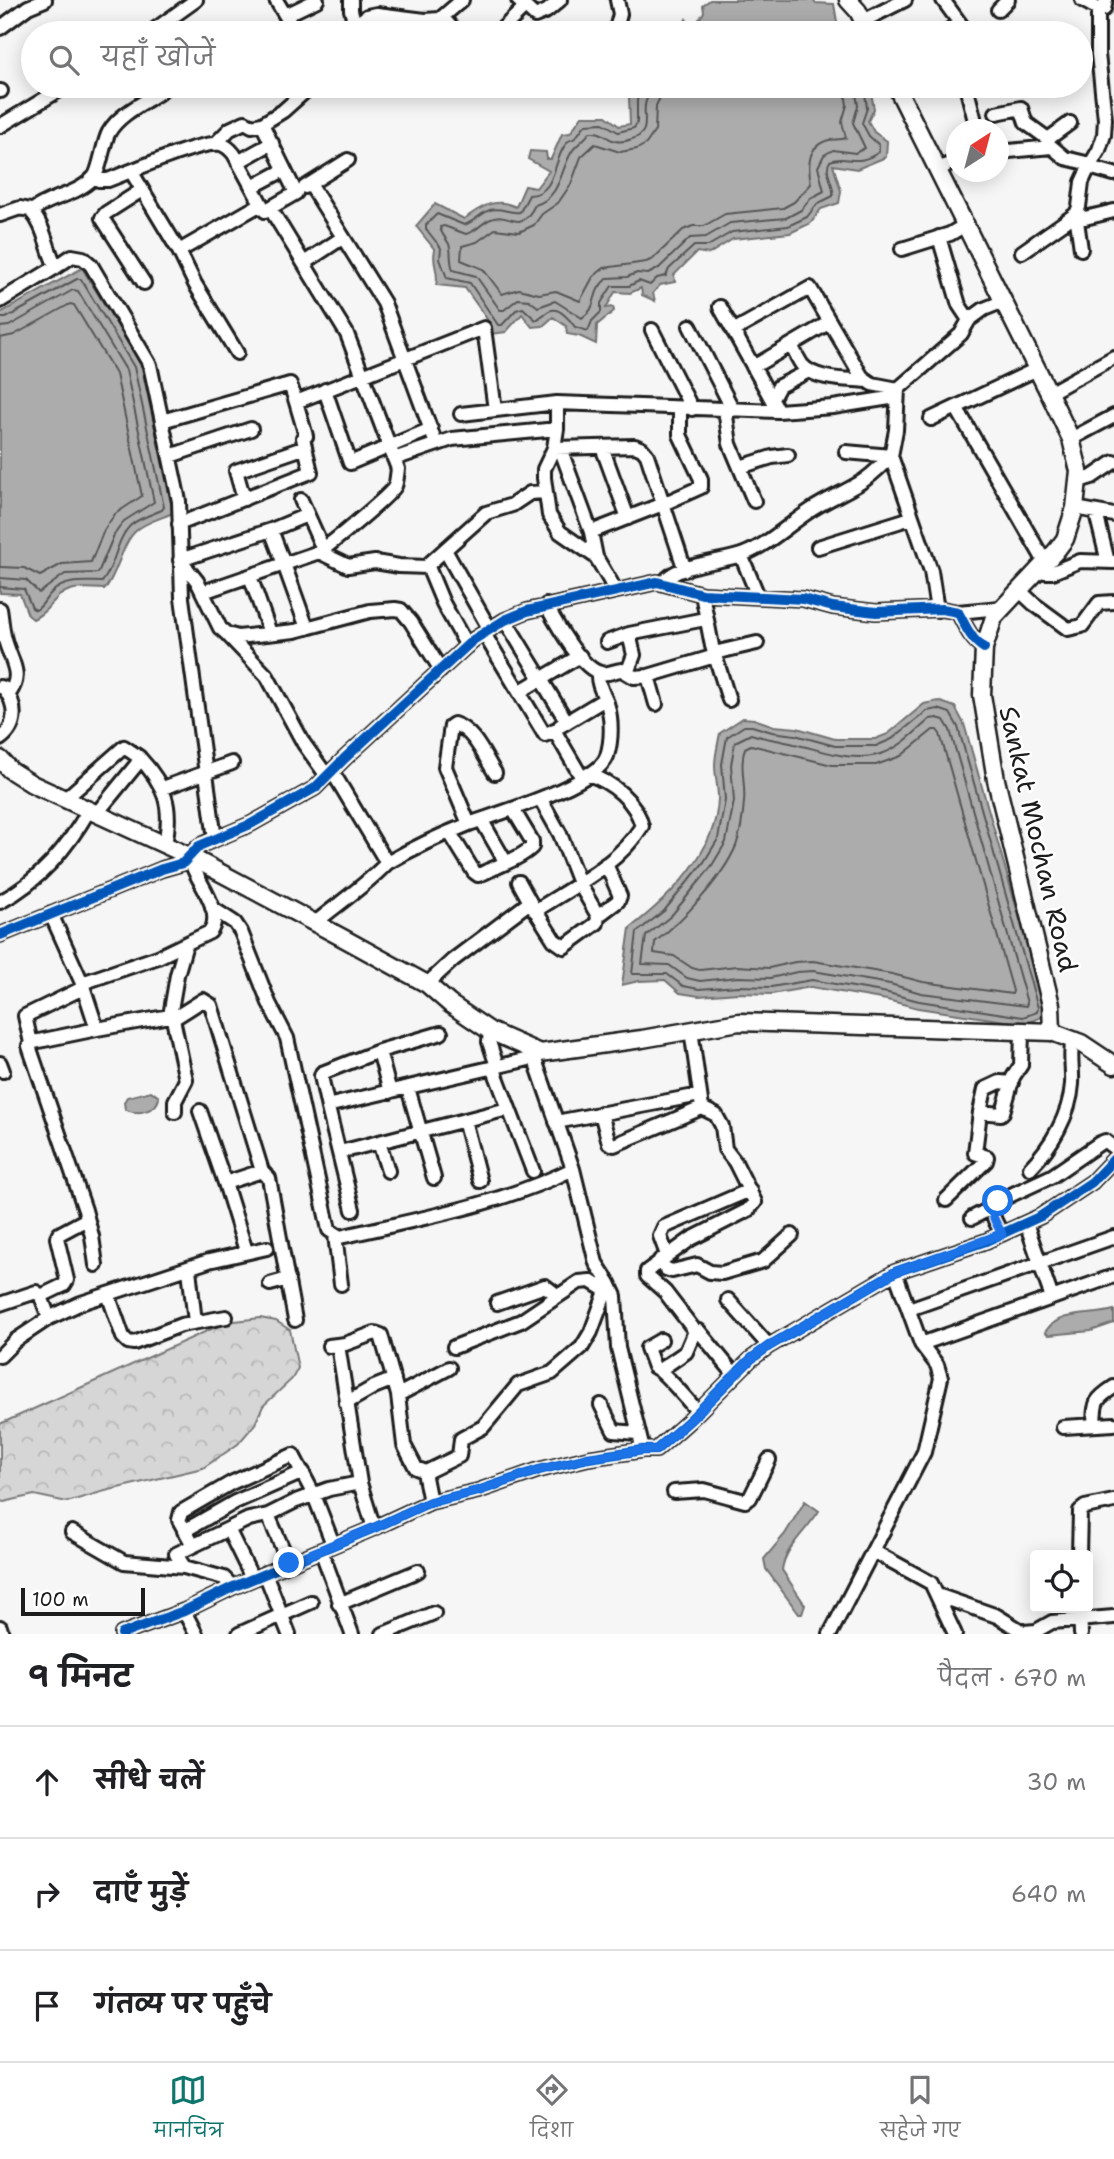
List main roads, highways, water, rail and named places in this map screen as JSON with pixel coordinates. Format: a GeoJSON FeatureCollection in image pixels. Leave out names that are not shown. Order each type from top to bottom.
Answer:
{"type":"FeatureCollection","features":[{"type":"Feature","properties":{"kind":"main road"},"geometry":{"type":"LineString","coordinates":[[848,0],[862,21]]}},
{"type":"Feature","properties":{"kind":"main road","name":"Sankat Mochan Road"},"geometry":{"type":"LineString","coordinates":[[902,98],[940,169],[1071,439],[1079,471],[1074,508],[1065,539],[997,612],[984,648],[982,695],[987,733],[1051,1005],[1052,1032]]}},
{"type":"Feature","properties":{"kind":"main road"},"geometry":{"type":"LineString","coordinates":[[1,762],[32,783],[165,844],[191,862],[315,923],[427,984],[450,1004],[491,1031],[537,1055],[739,1022],[1052,1032],[1094,1050],[1114,1065]]}},
{"type":"Feature","properties":{"kind":"water"},"geometry":{"type":"Polygon","coordinates":[[[710,0],[813,0],[815,3],[834,4],[837,21],[698,21],[704,12],[703,5],[710,0]]]}},
{"type":"Feature","properties":{"kind":"water"},"geometry":{"type":"Polygon","coordinates":[[[629,98],[872,98],[874,109],[868,121],[874,132],[887,141],[886,157],[857,169],[833,165],[841,191],[839,203],[821,209],[811,223],[790,233],[733,239],[709,254],[697,252],[674,275],[675,282],[660,285],[653,293],[655,301],[642,295],[641,288],[630,293],[615,292],[606,308],[613,307],[614,311],[597,325],[596,344],[567,334],[566,326],[553,317],[543,326],[532,327],[522,314],[506,332],[491,334],[489,322],[465,288],[436,285],[435,250],[416,226],[435,204],[464,219],[489,204],[502,203],[516,207],[525,186],[536,188],[549,171],[528,159],[530,151],[546,152],[547,159],[551,159],[562,134],[570,133],[582,116],[606,116],[619,126],[630,124],[629,98]]]}},
{"type":"Feature","properties":{"kind":"water"},"geometry":{"type":"Polygon","coordinates":[[[82,268],[141,364],[173,513],[145,525],[132,535],[105,589],[78,588],[66,592],[33,619],[28,615],[20,594],[0,593],[0,313],[82,268]]]}},
{"type":"Feature","properties":{"kind":"water"},"geometry":{"type":"Polygon","coordinates":[[[938,701],[955,707],[964,724],[1047,1015],[1025,1024],[918,1008],[811,987],[772,994],[699,996],[680,993],[665,980],[622,985],[630,928],[689,872],[709,837],[716,818],[718,798],[715,765],[720,733],[743,718],[774,726],[797,728],[835,739],[875,739],[888,734],[924,704],[938,701]]]}},
{"type":"Feature","properties":{"kind":"water"},"geometry":{"type":"Polygon","coordinates":[[[151,1091],[159,1097],[151,1109],[135,1112],[125,1109],[124,1102],[127,1097],[151,1091]]]}},
{"type":"Feature","properties":{"kind":"water"},"geometry":{"type":"Polygon","coordinates":[[[1114,1310],[1114,1323],[1091,1331],[1049,1335],[1045,1332],[1051,1325],[1067,1317],[1114,1310]]]}},
{"type":"Feature","properties":{"kind":"water"},"geometry":{"type":"Polygon","coordinates":[[[805,1501],[819,1511],[792,1546],[782,1570],[805,1605],[802,1614],[799,1614],[766,1569],[764,1559],[785,1534],[805,1501]]]}}]}
